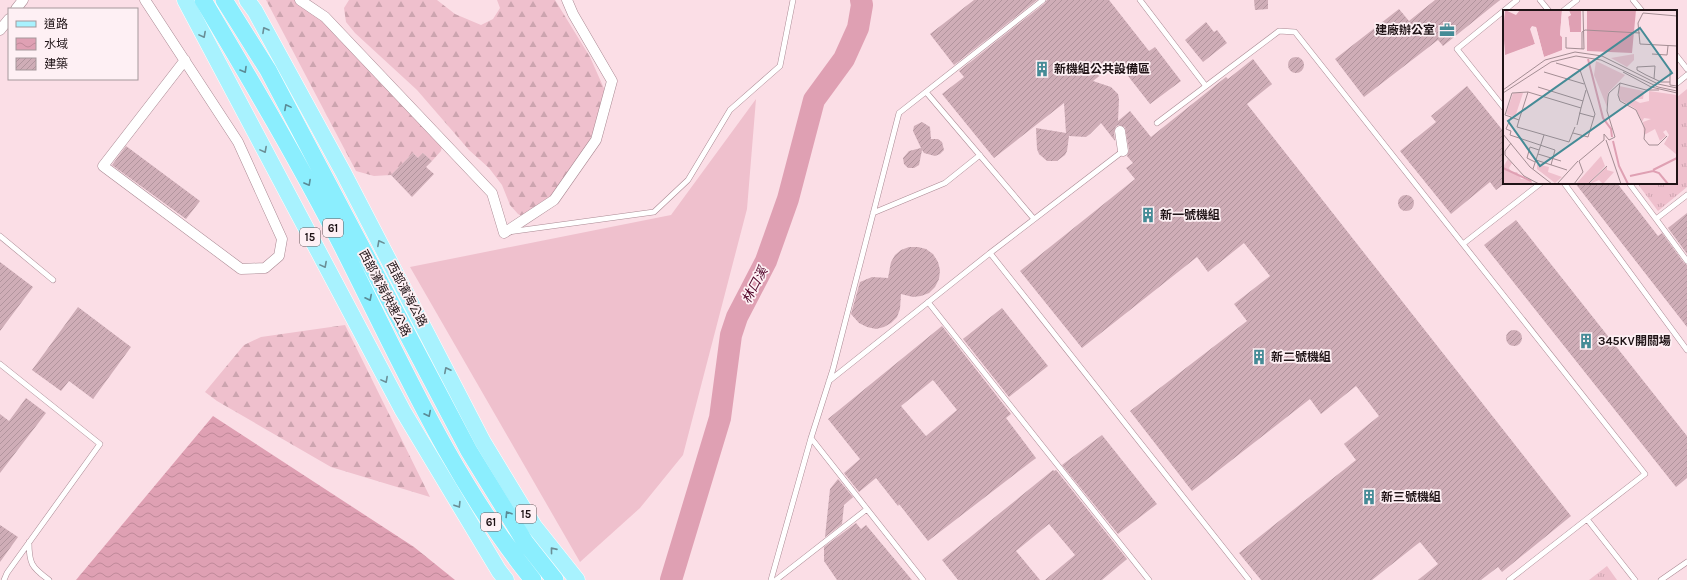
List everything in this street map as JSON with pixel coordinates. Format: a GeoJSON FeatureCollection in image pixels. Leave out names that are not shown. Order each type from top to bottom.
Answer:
{"type":"FeatureCollection","features":[{"type":"Feature","properties":{"kind":"highway","name":"西部濱海快速公路"},"geometry":{"type":"LineString","coordinates":[[203,0],[327,217],[452,461],[507,548],[533,580]]}},
{"type":"Feature","properties":{"kind":"highway","name":"西部濱海快速公路"},"geometry":{"type":"LineString","coordinates":[[224,0],[268,70],[468,451],[525,542],[555,580]]}},
{"type":"Feature","properties":{"kind":"main road","name":"15"},"geometry":{"type":"LineString","coordinates":[[185,0],[403,411],[442,478],[506,580]]}},
{"type":"Feature","properties":{"kind":"main road","name":"西部濱海公路"},"geometry":{"type":"LineString","coordinates":[[247,0],[255,11],[343,172],[483,442],[534,526],[577,580]]}},
{"type":"Feature","properties":{"kind":"street"},"geometry":{"type":"LineString","coordinates":[[17,8],[23,0]]}},
{"type":"Feature","properties":{"kind":"street"},"geometry":{"type":"LineString","coordinates":[[145,0],[238,142],[282,239],[279,256],[265,268],[241,269],[103,166],[185,60]]}},
{"type":"Feature","properties":{"kind":"street"},"geometry":{"type":"LineString","coordinates":[[300,0],[325,17],[492,193],[504,233],[554,200],[596,140],[610,89],[612,81],[573,14],[567,0]]}},
{"type":"Feature","properties":{"kind":"street"},"geometry":{"type":"LineString","coordinates":[[0,30],[8,20]]}},
{"type":"Feature","properties":{"kind":"street"},"geometry":{"type":"LineString","coordinates":[[1120,131],[1123,151]]}},
{"type":"Feature","properties":{"kind":"lane"},"geometry":{"type":"LineString","coordinates":[[504,233],[654,212],[688,180],[730,110],[780,66],[793,0]]}},
{"type":"Feature","properties":{"kind":"lane"},"geometry":{"type":"LineString","coordinates":[[771,580],[811,438],[829,381],[899,113],[1043,0]]}},
{"type":"Feature","properties":{"kind":"lane"},"geometry":{"type":"LineString","coordinates":[[1140,0],[1205,85]]}},
{"type":"Feature","properties":{"kind":"lane"},"geometry":{"type":"LineString","coordinates":[[1505,10],[1517,0]]}},
{"type":"Feature","properties":{"kind":"lane"},"geometry":{"type":"LineString","coordinates":[[1540,0],[1549,10]]}},
{"type":"Feature","properties":{"kind":"lane"},"geometry":{"type":"LineString","coordinates":[[1564,10],[1577,0]]}},
{"type":"Feature","properties":{"kind":"lane"},"geometry":{"type":"LineString","coordinates":[[1633,0],[1641,10]]}},
{"type":"Feature","properties":{"kind":"lane"},"geometry":{"type":"LineString","coordinates":[[1503,11],[1457,49],[1503,107]]}},
{"type":"Feature","properties":{"kind":"lane"},"geometry":{"type":"LineString","coordinates":[[1158,123],[1205,85],[1279,31],[1295,32],[1645,474],[1509,580]]}},
{"type":"Feature","properties":{"kind":"lane"},"geometry":{"type":"LineString","coordinates":[[1677,56],[1687,70]]}},
{"type":"Feature","properties":{"kind":"lane"},"geometry":{"type":"LineString","coordinates":[[1677,83],[1687,76]]}},
{"type":"Feature","properties":{"kind":"lane"},"geometry":{"type":"LineString","coordinates":[[926,92],[1034,219]]}},
{"type":"Feature","properties":{"kind":"lane"},"geometry":{"type":"LineString","coordinates":[[829,381],[1034,219],[1123,151]]}},
{"type":"Feature","properties":{"kind":"lane"},"geometry":{"type":"LineString","coordinates":[[873,213],[945,183],[980,155]]}},
{"type":"Feature","properties":{"kind":"lane"},"geometry":{"type":"LineString","coordinates":[[1463,244],[1540,184]]}},
{"type":"Feature","properties":{"kind":"lane"},"geometry":{"type":"LineString","coordinates":[[1565,184],[1687,350]]}},
{"type":"Feature","properties":{"kind":"lane"},"geometry":{"type":"LineString","coordinates":[[1630,184],[1687,261]]}},
{"type":"Feature","properties":{"kind":"lane"},"geometry":{"type":"LineString","coordinates":[[1656,219],[1687,195]]}},
{"type":"Feature","properties":{"kind":"lane"},"geometry":{"type":"LineString","coordinates":[[0,236],[53,280]]}},
{"type":"Feature","properties":{"kind":"lane"},"geometry":{"type":"LineString","coordinates":[[990,254],[1249,580]]}},
{"type":"Feature","properties":{"kind":"lane"},"geometry":{"type":"LineString","coordinates":[[928,302],[1149,580]]}},
{"type":"Feature","properties":{"kind":"lane"},"geometry":{"type":"LineString","coordinates":[[0,364],[100,444],[7,573],[4,580]]}},
{"type":"Feature","properties":{"kind":"lane"},"geometry":{"type":"LineString","coordinates":[[811,438],[923,580]]}},
{"type":"Feature","properties":{"kind":"lane"},"geometry":{"type":"LineString","coordinates":[[776,580],[867,509]]}},
{"type":"Feature","properties":{"kind":"lane"},"geometry":{"type":"LineString","coordinates":[[1587,519],[1635,580]]}},
{"type":"Feature","properties":{"kind":"lane"},"geometry":{"type":"LineString","coordinates":[[29,542],[29,558],[36,571],[49,580]]}},
{"type":"Feature","properties":{"kind":"lane"},"geometry":{"type":"LineString","coordinates":[[1661,580],[1687,562]]}},
{"type":"Feature","properties":{"kind":"green space"},"geometry":{"type":"Polygon","coordinates":[[[266,0],[300,0],[311,8],[442,146],[441,151],[432,161],[423,153],[418,158],[413,153],[391,175],[374,176],[356,171],[266,0]]]}},
{"type":"Feature","properties":{"kind":"green space"},"geometry":{"type":"Polygon","coordinates":[[[349,0],[437,0],[455,14],[481,25],[493,19],[500,8],[497,0],[555,0],[590,57],[606,93],[598,124],[574,170],[560,191],[524,217],[518,214],[510,205],[502,185],[489,168],[469,150],[417,90],[355,33],[346,22],[344,8],[349,0]]]}},
{"type":"Feature","properties":{"kind":"green space"},"geometry":{"type":"Polygon","coordinates":[[[1687,89],[1687,187],[1658,211],[1638,184],[1677,184],[1677,97],[1687,89]]]}},
{"type":"Feature","properties":{"kind":"green space"},"geometry":{"type":"Polygon","coordinates":[[[756,99],[747,209],[683,455],[640,508],[580,562],[410,267],[671,215],[756,99]]]}},
{"type":"Feature","properties":{"kind":"green space"},"geometry":{"type":"Polygon","coordinates":[[[345,325],[430,497],[331,467],[217,401],[205,392],[244,345],[261,337],[345,325]]]}},
{"type":"Feature","properties":{"kind":"green space"},"geometry":{"type":"Polygon","coordinates":[[[1607,566],[1617,580],[1589,580],[1607,566]]]}},
{"type":"Feature","properties":{"kind":"water"},"geometry":{"type":"Polygon","coordinates":[[[213,416],[414,547],[455,580],[76,580],[213,416]]]}},
{"type":"Feature","properties":{"kind":"building"},"geometry":{"type":"Polygon","coordinates":[[[974,0],[1037,0],[954,65],[930,34],[974,0]]]}},
{"type":"Feature","properties":{"kind":"building"},"geometry":{"type":"Polygon","coordinates":[[[1047,0],[1109,0],[1149,51],[1155,47],[1181,81],[1150,104],[1117,62],[1093,81],[1111,87],[1118,94],[1118,121],[1130,111],[1151,137],[1226,77],[1228,79],[1253,59],[1272,84],[1247,104],[1571,516],[1502,572],[1498,567],[1481,580],[1418,580],[1438,564],[1420,542],[1372,580],[1261,580],[1239,553],[1356,460],[1344,444],[1379,416],[1356,386],[1321,414],[1310,399],[1192,491],[1130,411],[1247,321],[1234,304],[1270,276],[1244,243],[1208,272],[1197,257],[1082,348],[1020,271],[1135,179],[1126,168],[1133,163],[1127,156],[1129,150],[1125,127],[1119,125],[1116,126],[1114,132],[1115,141],[1101,123],[1086,137],[1069,136],[1065,155],[1057,161],[1047,161],[1039,154],[1037,149],[1036,128],[1066,133],[1064,103],[994,158],[942,94],[964,77],[959,71],[1047,0]]]}},
{"type":"Feature","properties":{"kind":"building"},"geometry":{"type":"Polygon","coordinates":[[[1254,0],[1268,0],[1268,9],[1255,10],[1254,0]]]}},
{"type":"Feature","properties":{"kind":"building"},"geometry":{"type":"Polygon","coordinates":[[[1435,0],[1500,0],[1443,46],[1438,40],[1364,97],[1335,59],[1399,9],[1409,21],[1435,0]]]}},
{"type":"Feature","properties":{"kind":"building"},"geometry":{"type":"Polygon","coordinates":[[[1206,22],[1214,32],[1217,30],[1227,43],[1203,62],[1185,40],[1206,22]]]}},
{"type":"Feature","properties":{"kind":"building"},"geometry":{"type":"Polygon","coordinates":[[[1296,57],[1303,62],[1304,65],[1299,72],[1296,73],[1289,68],[1288,65],[1293,58],[1296,57]]]}},
{"type":"Feature","properties":{"kind":"building"},"geometry":{"type":"Polygon","coordinates":[[[1467,86],[1503,131],[1504,184],[1496,190],[1490,182],[1451,214],[1400,151],[1436,122],[1431,116],[1467,86]]]}},
{"type":"Feature","properties":{"kind":"building"},"geometry":{"type":"Polygon","coordinates":[[[922,122],[930,127],[931,139],[938,139],[942,142],[944,150],[935,156],[924,153],[922,150],[919,165],[914,168],[908,168],[904,164],[903,158],[909,151],[921,148],[913,131],[914,126],[922,122]]]}},
{"type":"Feature","properties":{"kind":"building"},"geometry":{"type":"Polygon","coordinates":[[[126,146],[200,201],[186,219],[112,165],[126,146]]]}},
{"type":"Feature","properties":{"kind":"building"},"geometry":{"type":"Polygon","coordinates":[[[413,153],[418,158],[423,153],[432,161],[426,167],[434,174],[412,197],[391,175],[413,153]]]}},
{"type":"Feature","properties":{"kind":"building"},"geometry":{"type":"Polygon","coordinates":[[[1576,184],[1618,184],[1658,236],[1662,233],[1687,265],[1687,327],[1576,184]]]}},
{"type":"Feature","properties":{"kind":"building"},"geometry":{"type":"Polygon","coordinates":[[[1406,195],[1413,200],[1414,203],[1409,210],[1406,211],[1399,206],[1398,203],[1403,196],[1406,195]]]}},
{"type":"Feature","properties":{"kind":"building"},"geometry":{"type":"Polygon","coordinates":[[[1687,213],[1687,254],[1668,228],[1687,213]]]}},
{"type":"Feature","properties":{"kind":"building","name":"345KV開關場"},"geometry":{"type":"Polygon","coordinates":[[[1516,220],[1687,436],[1687,478],[1676,487],[1484,245],[1516,220]]]}},
{"type":"Feature","properties":{"kind":"building"},"geometry":{"type":"Polygon","coordinates":[[[909,247],[926,249],[933,254],[938,262],[940,270],[939,279],[935,287],[929,293],[921,296],[913,297],[901,294],[900,309],[897,317],[884,327],[876,329],[859,323],[851,314],[860,282],[872,277],[888,278],[891,262],[895,255],[901,250],[909,247]]]}},
{"type":"Feature","properties":{"kind":"building"},"geometry":{"type":"Polygon","coordinates":[[[0,262],[33,287],[0,331],[0,262]]]}},
{"type":"Feature","properties":{"kind":"building"},"geometry":{"type":"Polygon","coordinates":[[[78,307],[131,347],[93,399],[69,381],[61,391],[32,370],[78,307]]]}},
{"type":"Feature","properties":{"kind":"building"},"geometry":{"type":"Polygon","coordinates":[[[1002,308],[1048,366],[1009,397],[963,339],[1002,308]]]}},
{"type":"Feature","properties":{"kind":"building"},"geometry":{"type":"Polygon","coordinates":[[[942,326],[1011,414],[1006,418],[1036,458],[928,541],[876,478],[859,492],[844,473],[860,459],[828,419],[942,326]],[[933,380],[901,406],[926,436],[957,410],[933,380]]]}},
{"type":"Feature","properties":{"kind":"building"},"geometry":{"type":"Polygon","coordinates":[[[1514,330],[1521,335],[1522,338],[1517,345],[1514,346],[1507,341],[1506,338],[1511,331],[1514,330]]]}},
{"type":"Feature","properties":{"kind":"building"},"geometry":{"type":"Polygon","coordinates":[[[26,398],[46,413],[0,473],[0,414],[9,421],[26,398]]]}},
{"type":"Feature","properties":{"kind":"building"},"geometry":{"type":"Polygon","coordinates":[[[1102,435],[1157,504],[1118,534],[1062,465],[1102,435]]]}},
{"type":"Feature","properties":{"kind":"building"},"geometry":{"type":"Polygon","coordinates":[[[1053,470],[1056,470],[1127,559],[1102,580],[1045,580],[1075,555],[1049,524],[1016,551],[1040,580],[958,580],[942,560],[1053,470]]]}},
{"type":"Feature","properties":{"kind":"building"},"geometry":{"type":"Polygon","coordinates":[[[838,479],[853,497],[844,505],[842,524],[825,537],[830,489],[838,479]]]}},
{"type":"Feature","properties":{"kind":"building"},"geometry":{"type":"Polygon","coordinates":[[[856,523],[861,529],[866,525],[912,580],[837,580],[824,561],[824,547],[856,523]]]}},
{"type":"Feature","properties":{"kind":"building"},"geometry":{"type":"Polygon","coordinates":[[[0,525],[18,537],[0,562],[0,525]]]}},
{"type":"Feature","properties":{"kind":"waterway","name":"林口溪"},"geometry":{"type":"LineString","coordinates":[[671,580],[720,418],[731,335],[737,317],[766,261],[788,199],[814,100],[844,59],[858,28],[862,5],[861,0]]}},
{"type":"Feature","properties":{"kind":"place","name":"建廠辦公室"},"geometry":{"type":"Point","coordinates":[1447,30]}},
{"type":"Feature","properties":{"kind":"place","name":"新機組公共設備區"},"geometry":{"type":"Point","coordinates":[1042,69]}},
{"type":"Feature","properties":{"kind":"place","name":"新一號機組"},"geometry":{"type":"Point","coordinates":[1148,215]}},
{"type":"Feature","properties":{"kind":"place","name":"345KV開關場"},"geometry":{"type":"Point","coordinates":[1586,341]}},
{"type":"Feature","properties":{"kind":"place","name":"新二號機組"},"geometry":{"type":"Point","coordinates":[1259,357]}},
{"type":"Feature","properties":{"kind":"place","name":"新三號機組"},"geometry":{"type":"Point","coordinates":[1369,497]}}]}
